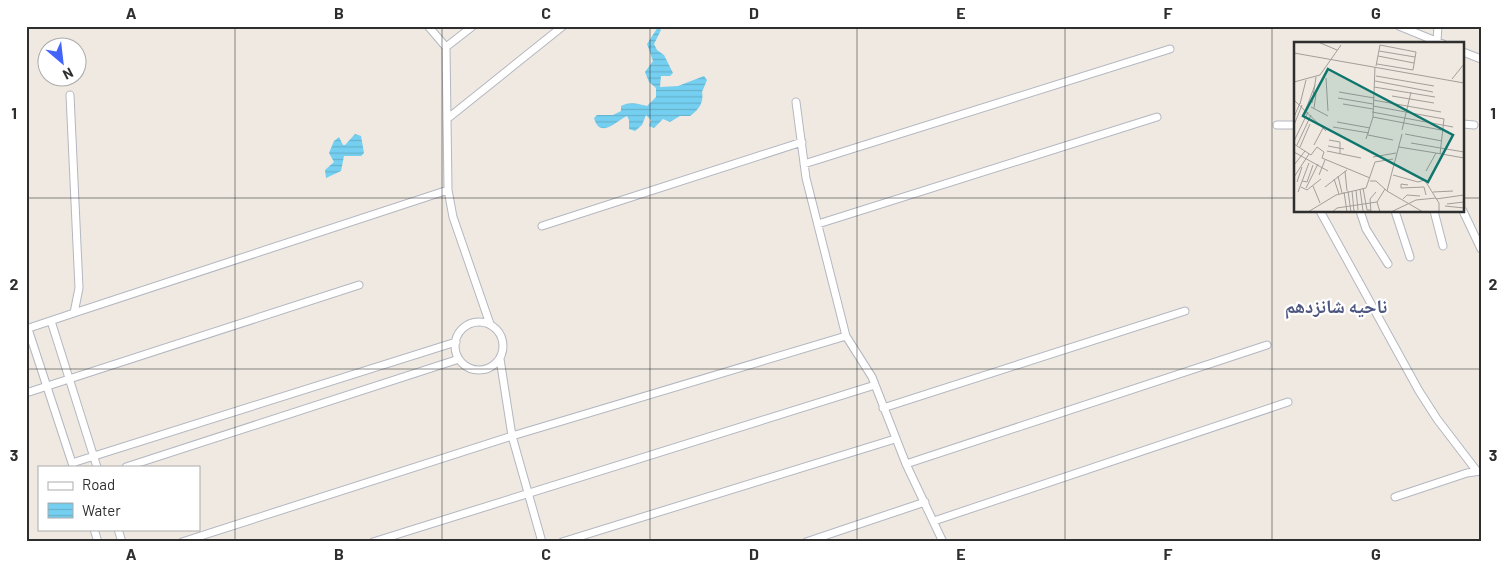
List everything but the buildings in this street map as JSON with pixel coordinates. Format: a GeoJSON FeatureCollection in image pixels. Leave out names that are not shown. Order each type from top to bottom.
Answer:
{"type":"FeatureCollection","features":[{"type":"Feature","properties":{"kind":"street"},"geometry":{"type":"LineString","coordinates":[[428,26],[446,47],[448,190],[453,218],[490,324],[501,336],[503,345],[500,359],[512,436],[542,542]]}},
{"type":"Feature","properties":{"kind":"street"},"geometry":{"type":"LineString","coordinates":[[446,47],[473,26]]}},
{"type":"Feature","properties":{"kind":"street"},"geometry":{"type":"LineString","coordinates":[[447,119],[563,26]]}},
{"type":"Feature","properties":{"kind":"street"},"geometry":{"type":"LineString","coordinates":[[1398,26],[1435,42],[1438,26]]}},
{"type":"Feature","properties":{"kind":"street"},"geometry":{"type":"LineString","coordinates":[[804,164],[1170,49]]}},
{"type":"Feature","properties":{"kind":"street"},"geometry":{"type":"LineString","coordinates":[[1464,52],[1481,59]]}},
{"type":"Feature","properties":{"kind":"street"},"geometry":{"type":"LineString","coordinates":[[70,95],[78,288],[74,313]]}},
{"type":"Feature","properties":{"kind":"street"},"geometry":{"type":"LineString","coordinates":[[796,102],[804,164],[846,336],[875,385],[895,439],[943,542]]}},
{"type":"Feature","properties":{"kind":"street"},"geometry":{"type":"LineString","coordinates":[[818,224],[1157,116]]}},
{"type":"Feature","properties":{"kind":"street"},"geometry":{"type":"LineString","coordinates":[[1464,124],[1474,125]]}},
{"type":"Feature","properties":{"kind":"street"},"geometry":{"type":"LineString","coordinates":[[1277,125],[1294,125]]}},
{"type":"Feature","properties":{"kind":"street"},"geometry":{"type":"LineString","coordinates":[[542,226],[802,142]]}},
{"type":"Feature","properties":{"kind":"street"},"geometry":{"type":"LineString","coordinates":[[448,190],[27,329],[73,465],[94,456],[456,342]]}},
{"type":"Feature","properties":{"kind":"street"},"geometry":{"type":"LineString","coordinates":[[1321,212],[1419,391],[1437,419],[1478,471],[1395,497]]}},
{"type":"Feature","properties":{"kind":"street"},"geometry":{"type":"LineString","coordinates":[[1360,212],[1366,229],[1388,264]]}},
{"type":"Feature","properties":{"kind":"street"},"geometry":{"type":"LineString","coordinates":[[1395,212],[1410,257]]}},
{"type":"Feature","properties":{"kind":"street"},"geometry":{"type":"LineString","coordinates":[[1434,212],[1443,246]]}},
{"type":"Feature","properties":{"kind":"street"},"geometry":{"type":"LineString","coordinates":[[1463,212],[1481,249]]}},
{"type":"Feature","properties":{"kind":"street"},"geometry":{"type":"LineString","coordinates":[[26,393],[360,285]]}},
{"type":"Feature","properties":{"kind":"street"},"geometry":{"type":"LineString","coordinates":[[883,408],[1185,311]]}},
{"type":"Feature","properties":{"kind":"street"},"geometry":{"type":"LineString","coordinates":[[51,321],[97,466]]}},
{"type":"Feature","properties":{"kind":"street"},"geometry":{"type":"LineString","coordinates":[[490,324],[478,322],[469,324],[461,329],[455,347],[459,359],[470,368],[480,370],[489,368],[500,359]]}},
{"type":"Feature","properties":{"kind":"street"},"geometry":{"type":"LineString","coordinates":[[182,542],[512,436],[846,336]]}},
{"type":"Feature","properties":{"kind":"street"},"geometry":{"type":"LineString","coordinates":[[906,464],[1267,345]]}},
{"type":"Feature","properties":{"kind":"street"},"geometry":{"type":"LineString","coordinates":[[129,466],[459,359]]}},
{"type":"Feature","properties":{"kind":"street"},"geometry":{"type":"LineString","coordinates":[[373,542],[875,385]]}},
{"type":"Feature","properties":{"kind":"street"},"geometry":{"type":"LineString","coordinates":[[934,521],[1288,402]]}},
{"type":"Feature","properties":{"kind":"street"},"geometry":{"type":"LineString","coordinates":[[562,542],[895,439]]}},
{"type":"Feature","properties":{"kind":"street"},"geometry":{"type":"LineString","coordinates":[[806,542],[925,502]]}},
{"type":"Feature","properties":{"kind":"street"},"geometry":{"type":"LineString","coordinates":[[94,530],[98,542]]}},
{"type":"Feature","properties":{"kind":"street"},"geometry":{"type":"LineString","coordinates":[[118,530],[122,542]]}},
{"type":"Feature","properties":{"kind":"water"},"geometry":{"type":"Polygon","coordinates":[[[658,27],[661,30],[654,44],[657,50],[664,55],[673,73],[670,76],[661,76],[660,87],[678,86],[704,76],[707,80],[702,92],[700,105],[690,116],[680,116],[670,122],[663,119],[654,128],[649,126],[651,120],[646,115],[642,125],[635,131],[629,129],[627,116],[610,126],[601,128],[597,125],[594,118],[597,115],[613,115],[621,111],[621,106],[628,104],[634,103],[647,106],[656,97],[656,88],[649,82],[645,72],[653,61],[647,44],[658,27]]]}},
{"type":"Feature","properties":{"kind":"water"},"geometry":{"type":"Polygon","coordinates":[[[355,134],[361,136],[364,153],[361,156],[344,156],[341,171],[326,178],[325,170],[334,162],[329,153],[334,141],[339,137],[343,145],[345,145],[355,134]]]}},
{"type":"Feature","properties":{"kind":"district","name":"ناحیه شانزدهم"},"geometry":{"type":"Point","coordinates":[1336,306]}}]}
